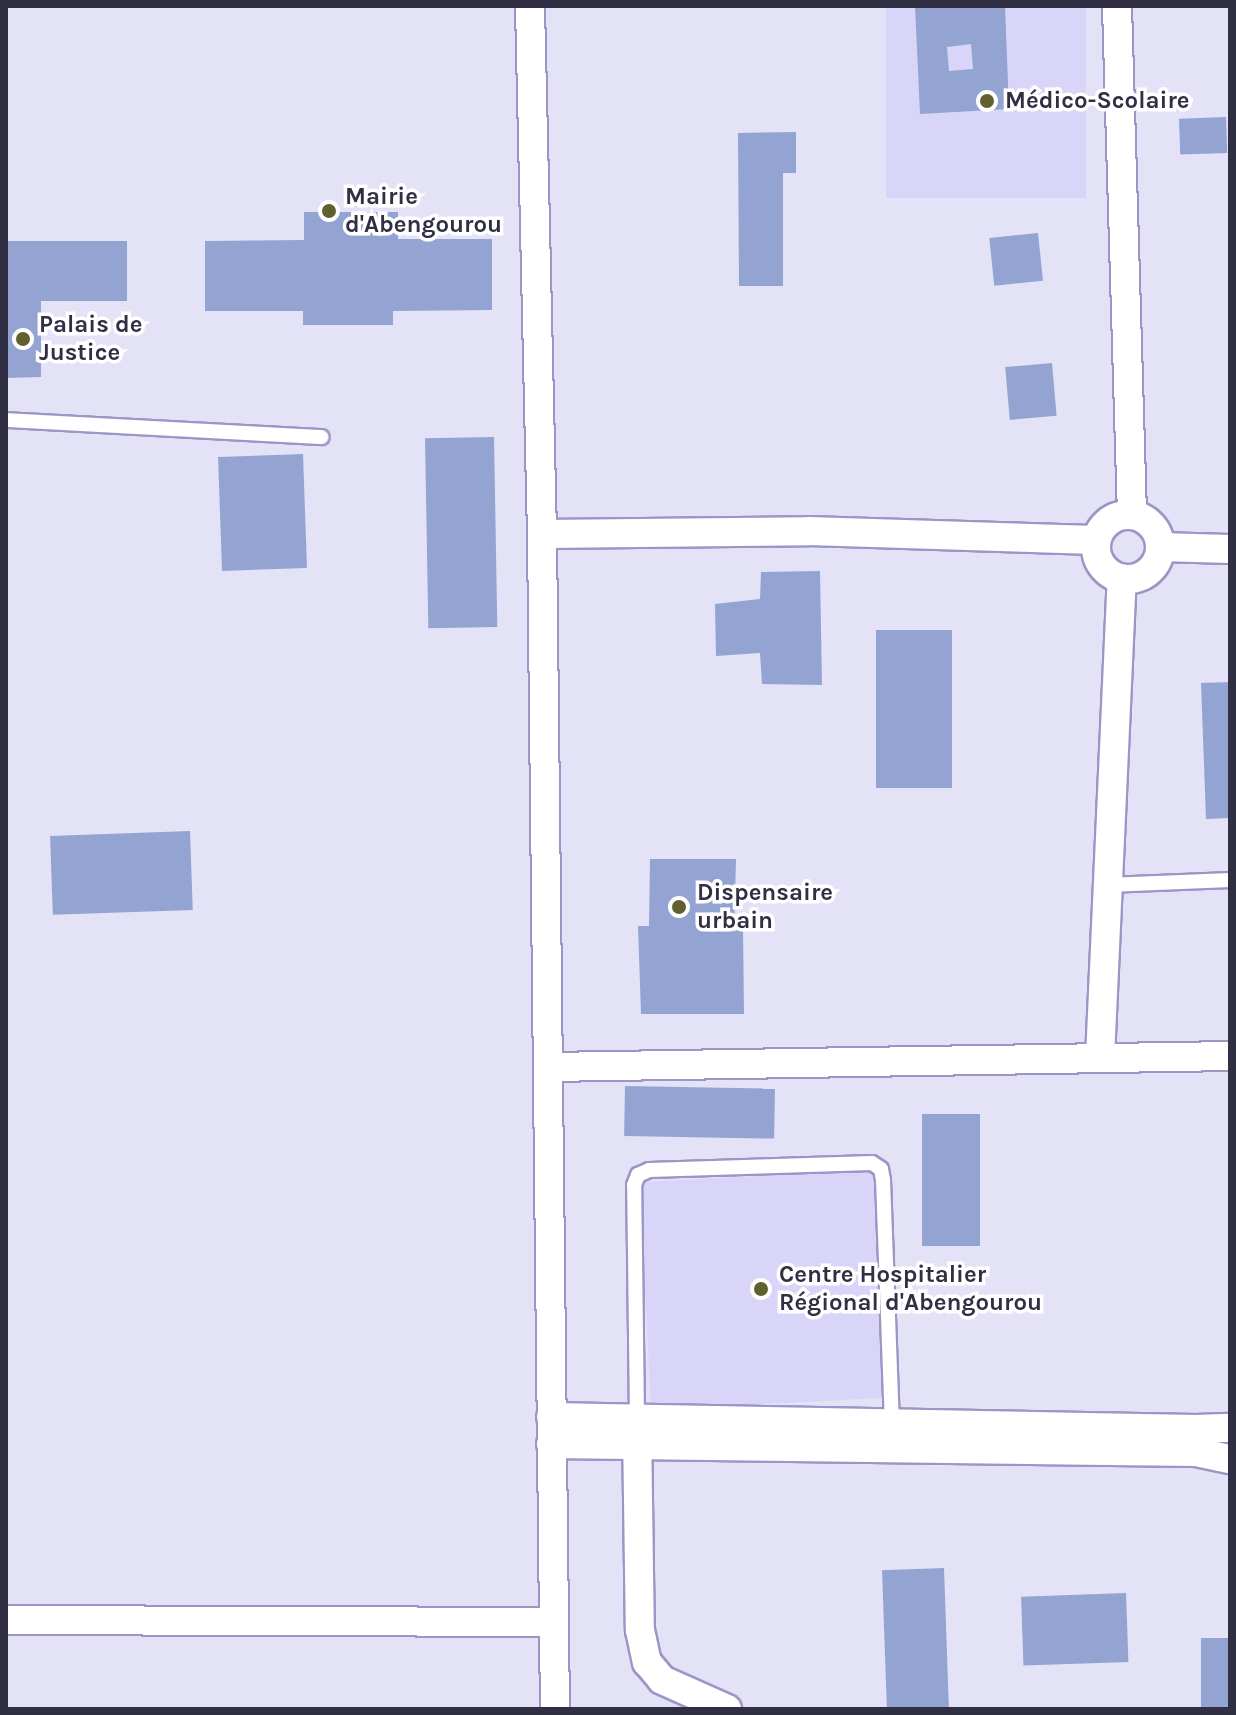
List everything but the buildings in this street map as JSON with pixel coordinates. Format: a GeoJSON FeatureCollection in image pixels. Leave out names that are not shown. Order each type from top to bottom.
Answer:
{"type":"FeatureCollection","features":[{"type":"Feature","properties":{"kind":"street"},"geometry":{"type":"LineString","coordinates":[[1117,6],[1132,515]]}},
{"type":"Feature","properties":{"kind":"street"},"geometry":{"type":"LineString","coordinates":[[528,9],[542,534],[555,1709]]}},
{"type":"Feature","properties":{"kind":"street"},"geometry":{"type":"LineString","coordinates":[[1132,515],[1150,524],[1160,547],[1153,568],[1122,579],[1098,562],[1096,540],[1108,521],[1132,515]]}},
{"type":"Feature","properties":{"kind":"street"},"geometry":{"type":"LineString","coordinates":[[542,534],[809,531],[1096,540]]}},
{"type":"Feature","properties":{"kind":"street"},"geometry":{"type":"LineString","coordinates":[[1160,547],[1230,549]]}},
{"type":"Feature","properties":{"kind":"street"},"geometry":{"type":"LineString","coordinates":[[1100,1058],[1122,579]]}},
{"type":"Feature","properties":{"kind":"street"},"geometry":{"type":"LineString","coordinates":[[548,1067],[1230,1056]]}},
{"type":"Feature","properties":{"kind":"street"},"geometry":{"type":"LineString","coordinates":[[551,1430],[1196,1440],[1230,1428]]}},
{"type":"Feature","properties":{"kind":"street"},"geometry":{"type":"LineString","coordinates":[[637,1432],[640,1630],[647,1662],[662,1680],[727,1709]]}},
{"type":"Feature","properties":{"kind":"street"},"geometry":{"type":"LineString","coordinates":[[1196,1440],[1230,1459]]}},
{"type":"Feature","properties":{"kind":"street"},"geometry":{"type":"LineString","coordinates":[[6,1620],[553,1622]]}},
{"type":"Feature","properties":{"kind":"lane"},"geometry":{"type":"LineString","coordinates":[[6,420],[322,437]]}},
{"type":"Feature","properties":{"kind":"lane"},"geometry":{"type":"LineString","coordinates":[[1108,885],[1230,880]]}},
{"type":"Feature","properties":{"kind":"lane"},"geometry":{"type":"LineString","coordinates":[[637,1432],[634,1185],[638,1175],[649,1170],[872,1163],[881,1169],[883,1180],[892,1436]]}},
{"type":"Feature","properties":{"kind":"shaded area","name":"Médico-Scolaire"},"geometry":{"type":"Polygon","coordinates":[[[886,6],[1086,6],[1086,198],[886,198],[886,6]]]}},
{"type":"Feature","properties":{"kind":"shaded area","name":"Centre Hospitalier Régional d'Abengourou"},"geometry":{"type":"Polygon","coordinates":[[[873,1170],[885,1398],[651,1410],[639,1182],[873,1170]]]}},
{"type":"Feature","properties":{"kind":"place","name":"Médico-Scolaire"},"geometry":{"type":"Point","coordinates":[987,101]}},
{"type":"Feature","properties":{"kind":"place","name":"Mairie d'Abengourou"},"geometry":{"type":"Point","coordinates":[329,211]}},
{"type":"Feature","properties":{"kind":"place","name":"Palais de Justice"},"geometry":{"type":"Point","coordinates":[23,339]}},
{"type":"Feature","properties":{"kind":"place","name":"Dispensaire urbain"},"geometry":{"type":"Point","coordinates":[679,907]}},
{"type":"Feature","properties":{"kind":"place","name":"Centre Hospitalier Régional d'Abengourou"},"geometry":{"type":"Point","coordinates":[761,1289]}}]}
